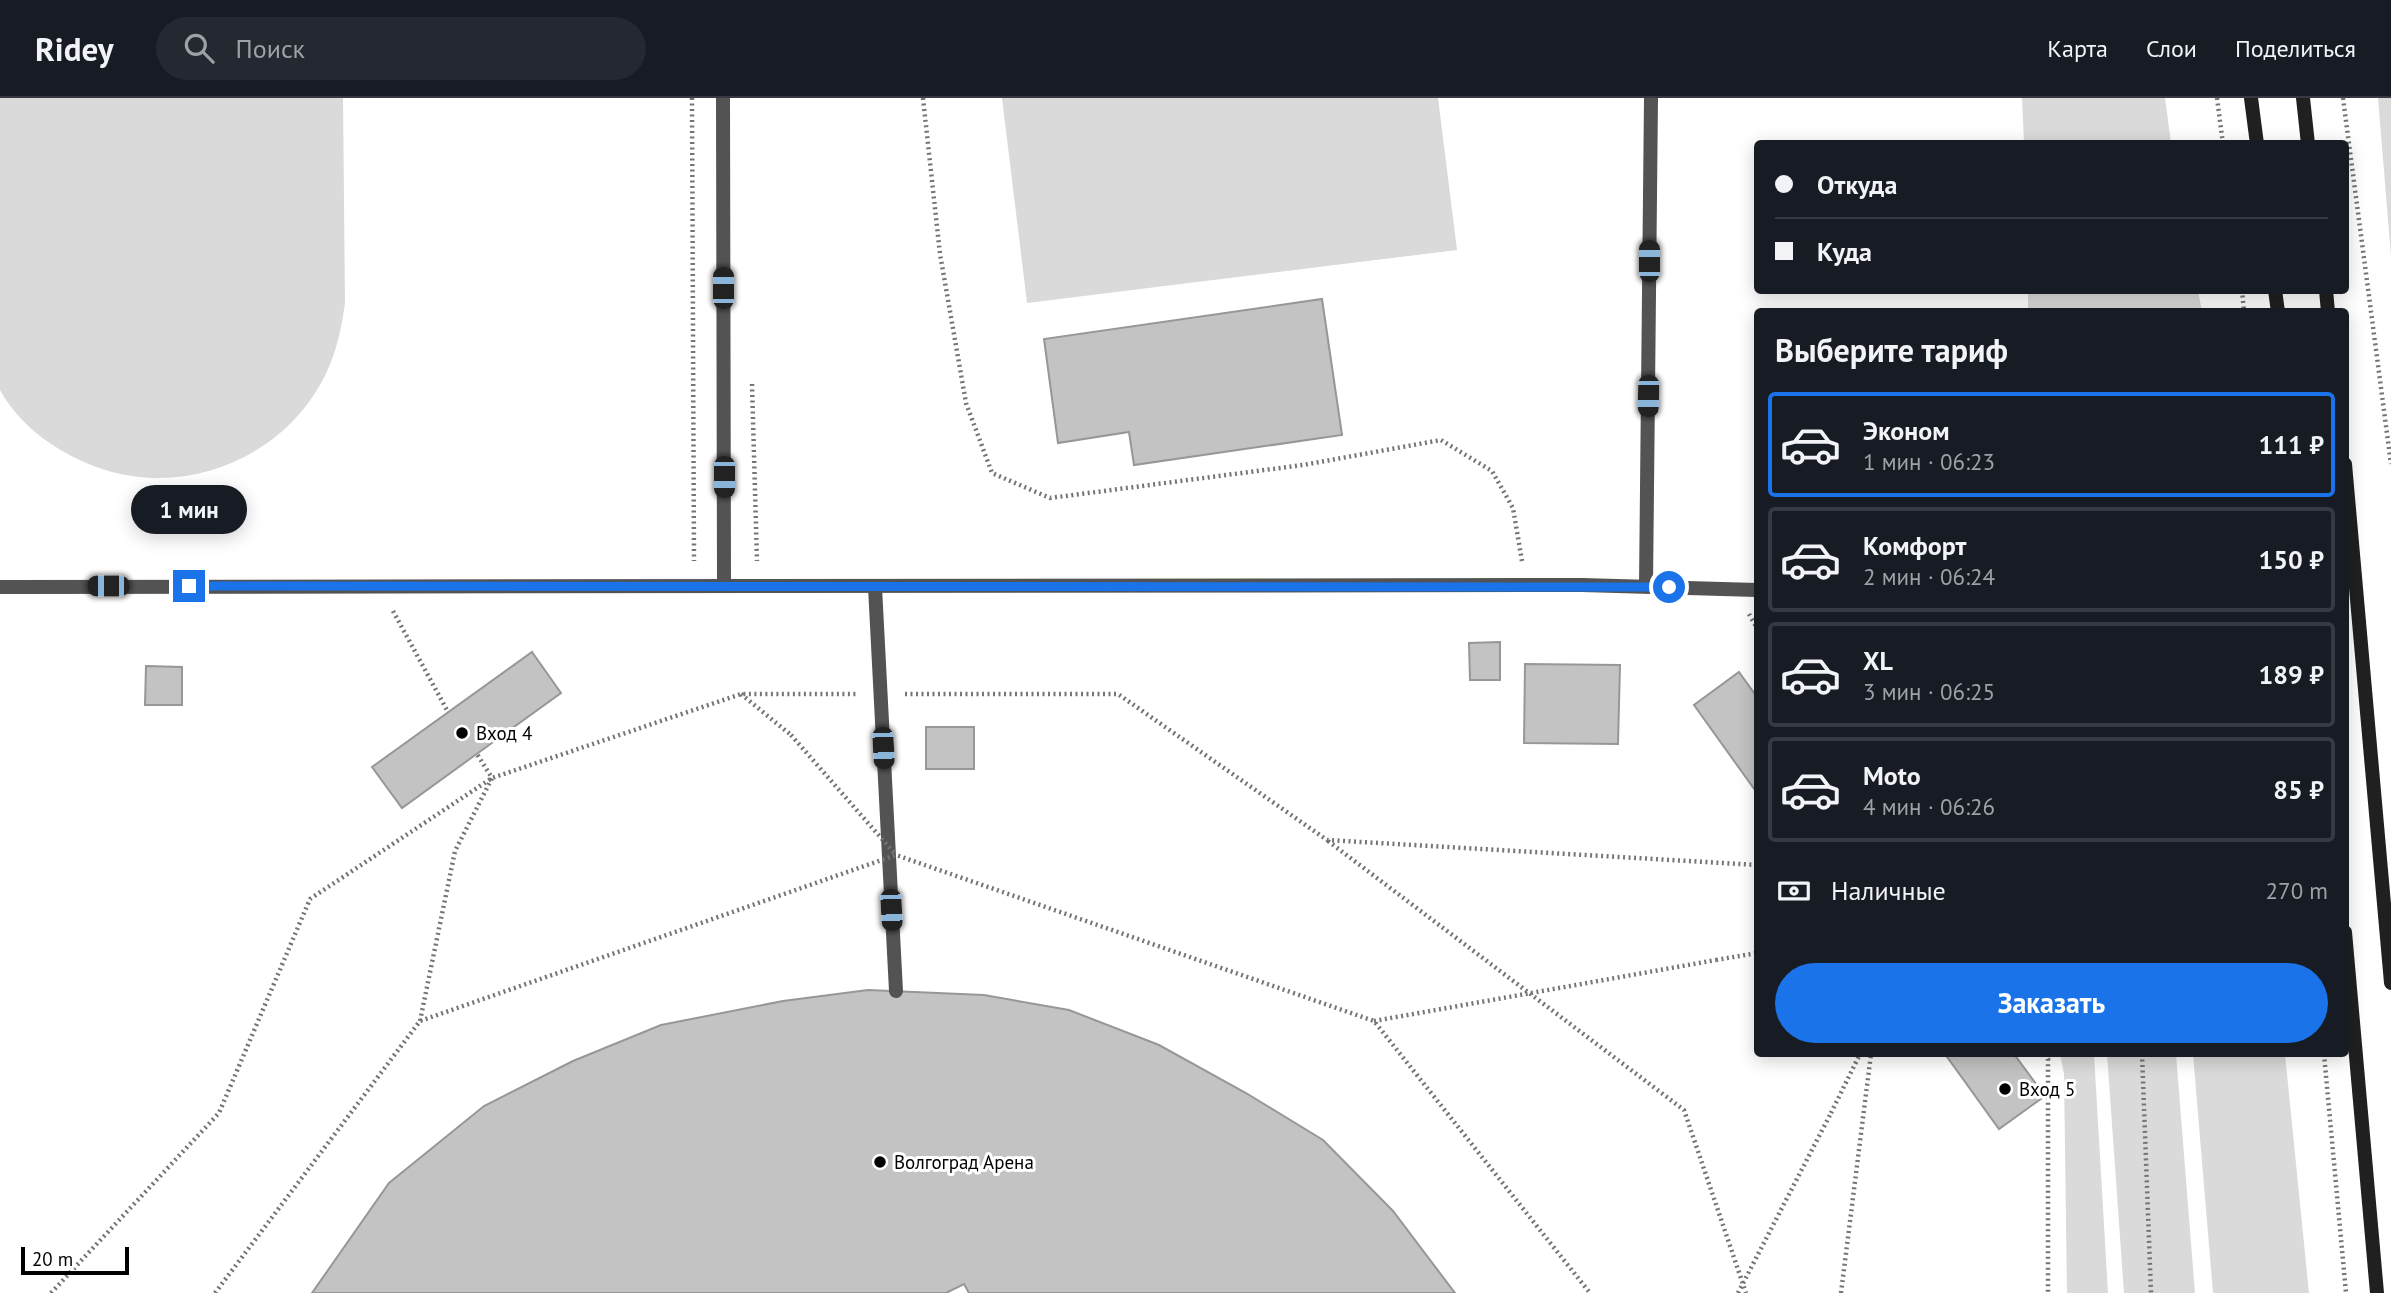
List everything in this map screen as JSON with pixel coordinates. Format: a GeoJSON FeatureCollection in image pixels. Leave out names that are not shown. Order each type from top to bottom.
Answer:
{"type":"FeatureCollection","features":[{"type":"Feature","properties":{"kind":"main road"},"geometry":{"type":"LineString","coordinates":[[2251,98],[2256,140]]}},
{"type":"Feature","properties":{"kind":"main road"},"geometry":{"type":"LineString","coordinates":[[2303,98],[2308,140]]}},
{"type":"Feature","properties":{"kind":"main road"},"geometry":{"type":"LineString","coordinates":[[2349,509],[2391,983]]}},
{"type":"Feature","properties":{"kind":"main road"},"geometry":{"type":"LineString","coordinates":[[2349,977],[2377,1293]]}},
{"type":"Feature","properties":{"kind":"street"},"geometry":{"type":"LineString","coordinates":[[723,98],[724,586]]}},
{"type":"Feature","properties":{"kind":"street"},"geometry":{"type":"LineString","coordinates":[[1646,586],[1651,98]]}},
{"type":"Feature","properties":{"kind":"street"},"geometry":{"type":"LineString","coordinates":[[0,587],[1582,585],[1754,590]]}},
{"type":"Feature","properties":{"kind":"street"},"geometry":{"type":"LineString","coordinates":[[875,587],[896,991]]}},
{"type":"Feature","properties":{"kind":"path"},"geometry":{"type":"LineString","coordinates":[[692,98],[694,586]]}},
{"type":"Feature","properties":{"kind":"path"},"geometry":{"type":"LineString","coordinates":[[923,98],[940,254],[966,403],[992,473],[1050,498],[1304,465],[1441,440],[1492,471],[1513,508],[1526,585]]}},
{"type":"Feature","properties":{"kind":"path"},"geometry":{"type":"LineString","coordinates":[[2217,98],[2222,140]]}},
{"type":"Feature","properties":{"kind":"path"},"geometry":{"type":"LineString","coordinates":[[2343,98],[2349,140]]}},
{"type":"Feature","properties":{"kind":"path"},"geometry":{"type":"LineString","coordinates":[[2349,144],[2391,464]]}},
{"type":"Feature","properties":{"kind":"path"},"geometry":{"type":"LineString","coordinates":[[379,586],[448,712]]}},
{"type":"Feature","properties":{"kind":"path"},"geometry":{"type":"LineString","coordinates":[[741,694],[791,736],[896,855],[1374,1021],[1754,954]]}},
{"type":"Feature","properties":{"kind":"path"},"geometry":{"type":"LineString","coordinates":[[51,1293],[219,1113],[310,899],[492,778],[741,694],[1118,694],[1327,840],[1684,1110],[1746,1293]]}},
{"type":"Feature","properties":{"kind":"path"},"geometry":{"type":"LineString","coordinates":[[477,754],[492,778]]}},
{"type":"Feature","properties":{"kind":"path"},"geometry":{"type":"LineString","coordinates":[[215,1293],[420,1021],[455,851],[492,778]]}},
{"type":"Feature","properties":{"kind":"path"},"geometry":{"type":"LineString","coordinates":[[1327,840],[1754,865]]}},
{"type":"Feature","properties":{"kind":"path"},"geometry":{"type":"LineString","coordinates":[[420,1021],[896,855]]}},
{"type":"Feature","properties":{"kind":"path"},"geometry":{"type":"LineString","coordinates":[[1374,1021],[1590,1293]]}},
{"type":"Feature","properties":{"kind":"path"},"geometry":{"type":"LineString","coordinates":[[1738,1293],[1859,1057]]}},
{"type":"Feature","properties":{"kind":"path"},"geometry":{"type":"LineString","coordinates":[[1841,1293],[1871,1057]]}},
{"type":"Feature","properties":{"kind":"path"},"geometry":{"type":"LineString","coordinates":[[2047,1057],[2048,1293]]}},
{"type":"Feature","properties":{"kind":"path"},"geometry":{"type":"LineString","coordinates":[[2142,1057],[2151,1293]]}},
{"type":"Feature","properties":{"kind":"path"},"geometry":{"type":"LineString","coordinates":[[2324,1057],[2346,1293]]}},
{"type":"Feature","properties":{"kind":"shaded area"},"geometry":{"type":"Polygon","coordinates":[[[0,98],[343,98],[345,303],[342,324],[320,385],[300,413],[276,437],[248,455],[217,468],[184,476],[150,478],[117,473],[71,456],[36,433],[7,402],[0,390],[0,98]]]}},
{"type":"Feature","properties":{"kind":"shaded area"},"geometry":{"type":"Polygon","coordinates":[[[1002,98],[1438,98],[1457,250],[1027,303],[1002,98]]]}},
{"type":"Feature","properties":{"kind":"shaded area"},"geometry":{"type":"Polygon","coordinates":[[[2022,98],[2165,98],[2171,140],[2024,140],[2022,98]]]}},
{"type":"Feature","properties":{"kind":"shaded area"},"geometry":{"type":"Polygon","coordinates":[[[2378,98],[2391,98],[2391,256],[2378,98]]]}},
{"type":"Feature","properties":{"kind":"shaded area"},"geometry":{"type":"Polygon","coordinates":[[[2028,294],[2199,294],[2201,308],[2028,308],[2028,294]]]}},
{"type":"Feature","properties":{"kind":"shaded area"},"geometry":{"type":"Polygon","coordinates":[[[2061,1057],[2094,1057],[2108,1293],[2067,1293],[2064,1074],[2061,1057]]]}},
{"type":"Feature","properties":{"kind":"shaded area"},"geometry":{"type":"Polygon","coordinates":[[[2107,1057],[2176,1057],[2195,1293],[2124,1293],[2107,1057]]]}},
{"type":"Feature","properties":{"kind":"shaded area"},"geometry":{"type":"Polygon","coordinates":[[[2193,1057],[2285,1057],[2309,1293],[2213,1293],[2193,1057]]]}},
{"type":"Feature","properties":{"kind":"building"},"geometry":{"type":"Polygon","coordinates":[[[1322,299],[1342,435],[1134,465],[1129,432],[1058,443],[1044,339],[1322,299]]]}},
{"type":"Feature","properties":{"kind":"building"},"geometry":{"type":"Polygon","coordinates":[[[1500,642],[1500,680],[1470,680],[1469,643],[1500,642]]]}},
{"type":"Feature","properties":{"kind":"building","name":"Вход 4"},"geometry":{"type":"Polygon","coordinates":[[[532,652],[561,693],[402,808],[372,767],[532,652]]]}},
{"type":"Feature","properties":{"kind":"building"},"geometry":{"type":"Polygon","coordinates":[[[1525,664],[1620,665],[1618,744],[1524,743],[1525,664]]]}},
{"type":"Feature","properties":{"kind":"building"},"geometry":{"type":"Polygon","coordinates":[[[146,666],[182,667],[182,705],[145,705],[146,666]]]}},
{"type":"Feature","properties":{"kind":"building"},"geometry":{"type":"Polygon","coordinates":[[[1739,672],[1754,693],[1754,789],[1694,705],[1739,672]]]}},
{"type":"Feature","properties":{"kind":"building"},"geometry":{"type":"Polygon","coordinates":[[[926,727],[974,727],[974,769],[926,769],[926,727]]]}},
{"type":"Feature","properties":{"kind":"building","name":"Волгоград Арена"},"geometry":{"type":"Polygon","coordinates":[[[868,990],[984,995],[1069,1010],[1159,1045],[1323,1140],[1393,1211],[1455,1293],[969,1293],[964,1284],[946,1293],[312,1293],[389,1183],[484,1106],[573,1061],[661,1025],[783,1001],[868,990]]]}},
{"type":"Feature","properties":{"kind":"building","name":"Вход 5"},"geometry":{"type":"Polygon","coordinates":[[[1947,1057],[2016,1057],[2045,1096],[1999,1129],[1947,1057]]]}},
{"type":"Feature","properties":{"kind":"place","name":"Вход 4"},"geometry":{"type":"Point","coordinates":[462,733]}},
{"type":"Feature","properties":{"kind":"place","name":"Вход 5"},"geometry":{"type":"Point","coordinates":[2005,1089]}},
{"type":"Feature","properties":{"kind":"place","name":"Волгоград Арена"},"geometry":{"type":"Point","coordinates":[880,1162]}},
{"type":"Feature","properties":{"kind":"route"},"geometry":{"type":"LineString","coordinates":[[189,586],[1669,587]]}}]}
